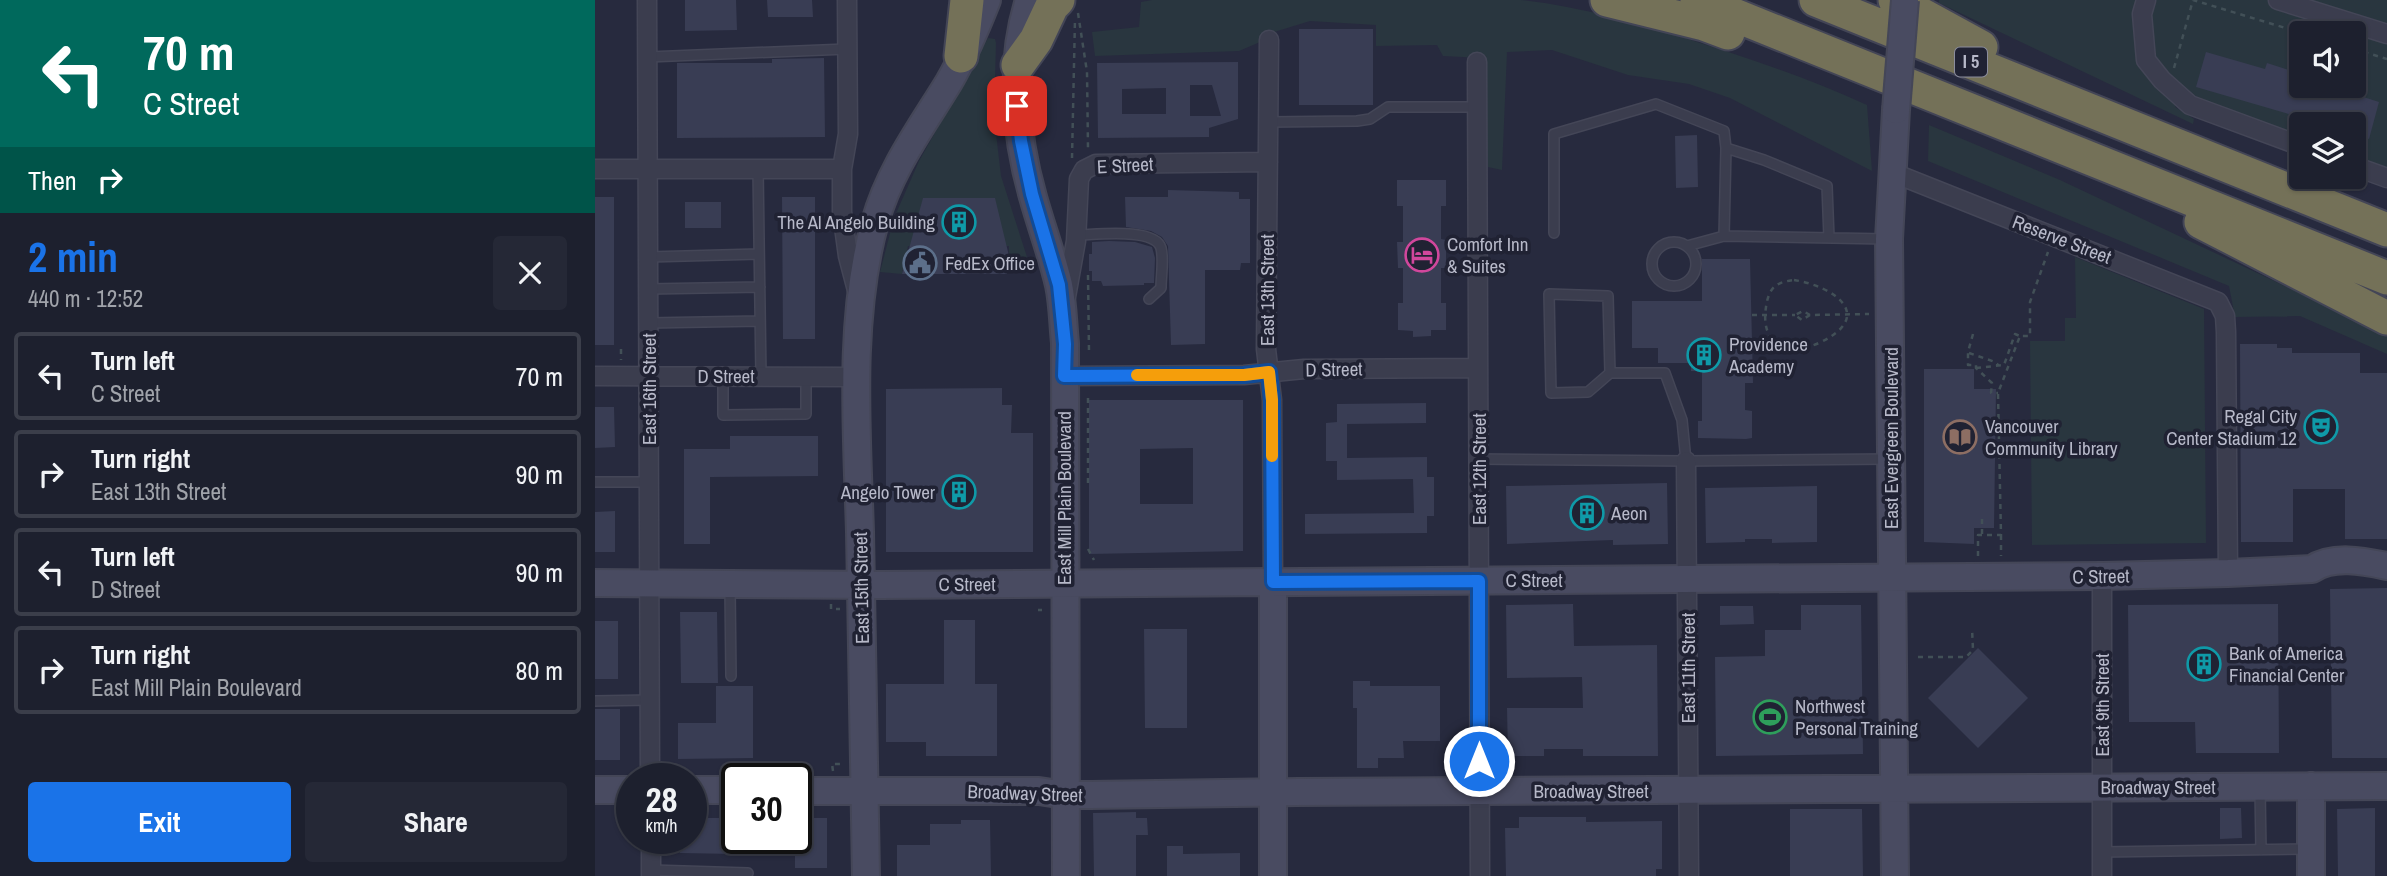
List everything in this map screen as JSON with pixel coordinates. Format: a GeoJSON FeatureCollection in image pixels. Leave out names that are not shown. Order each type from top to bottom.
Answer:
{"type":"FeatureCollection","features":[{"type":"Feature","properties":{"kind":"highway"},"geometry":{"type":"LineString","coordinates":[[961,56],[967,0]]}},
{"type":"Feature","properties":{"kind":"highway"},"geometry":{"type":"LineString","coordinates":[[1607,0],[1704,24],[1773,50],[1934,96]]}},
{"type":"Feature","properties":{"kind":"highway","name":"I 5"},"geometry":{"type":"LineString","coordinates":[[1697,0],[2387,278]]}},
{"type":"Feature","properties":{"kind":"highway","name":"I 5"},"geometry":{"type":"LineString","coordinates":[[1816,0],[2387,230]]}},
{"type":"Feature","properties":{"kind":"highway"},"geometry":{"type":"LineString","coordinates":[[1895,0],[2125,124]]}},
{"type":"Feature","properties":{"kind":"highway"},"geometry":{"type":"LineString","coordinates":[[1018,65],[1037,40],[1052,6],[1067,2]]}},
{"type":"Feature","properties":{"kind":"highway"},"geometry":{"type":"LineString","coordinates":[[2099,162],[2226,237],[2387,318]]}},
{"type":"Feature","properties":{"kind":"main road","name":"East 15th Street"},"geometry":{"type":"LineString","coordinates":[[866,876],[857,377],[859,300],[876,219],[894,173],[906,148],[950,79],[987,0]]}},
{"type":"Feature","properties":{"kind":"main road","name":"East Mill Plain Boulevard"},"geometry":{"type":"LineString","coordinates":[[1029,0],[1021,32],[1017,106],[1032,194],[1059,285],[1063,310],[1066,876]]}},
{"type":"Feature","properties":{"kind":"main road","name":"East Evergreen Boulevard"},"geometry":{"type":"LineString","coordinates":[[1895,876],[1889,239],[1892,162],[1905,0]]}},
{"type":"Feature","properties":{"kind":"main road","name":"C Street"},"geometry":{"type":"LineString","coordinates":[[595,583],[1065,584],[2102,576],[2312,573],[2320,563],[2336,560],[2387,568]]}},
{"type":"Feature","properties":{"kind":"main road","name":"East 13th Street"},"geometry":{"type":"LineString","coordinates":[[1273,582],[1273,876]]}},
{"type":"Feature","properties":{"kind":"main road"},"geometry":{"type":"LineString","coordinates":[[2311,786],[2311,876]]}},
{"type":"Feature","properties":{"kind":"main road","name":"Broadway Street"},"geometry":{"type":"LineString","coordinates":[[812,791],[1038,791],[1065,795],[2387,786]]}},
{"type":"Feature","properties":{"kind":"main road"},"geometry":{"type":"LineString","coordinates":[[595,790],[616,790]]}},
{"type":"Feature","properties":{"kind":"street","name":"East 16th Street"},"geometry":{"type":"LineString","coordinates":[[647,0],[650,763]]}},
{"type":"Feature","properties":{"kind":"street","name":"East 15th Street"},"geometry":{"type":"LineString","coordinates":[[847,0],[848,134],[842,169],[842,212],[848,256],[859,300]]}},
{"type":"Feature","properties":{"kind":"street"},"geometry":{"type":"LineString","coordinates":[[2146,0],[2142,14],[2146,60],[2190,105],[2289,142]]}},
{"type":"Feature","properties":{"kind":"street"},"geometry":{"type":"LineString","coordinates":[[2278,0],[2319,6],[2387,34]]}},
{"type":"Feature","properties":{"kind":"street","name":"East 13th Street"},"geometry":{"type":"LineString","coordinates":[[1269,40],[1266,349],[1272,400],[1273,582]]}},
{"type":"Feature","properties":{"kind":"street","name":"East 12th Street"},"geometry":{"type":"LineString","coordinates":[[1477,62],[1480,876]]}},
{"type":"Feature","properties":{"kind":"street","name":"E Street"},"geometry":{"type":"LineString","coordinates":[[1063,310],[1084,172],[1268,162]]}},
{"type":"Feature","properties":{"kind":"street","name":"Reserve Street"},"geometry":{"type":"LineString","coordinates":[[1892,162],[2054,236],[2218,303],[2225,316],[2228,573]]}},
{"type":"Feature","properties":{"kind":"street"},"geometry":{"type":"LineString","coordinates":[[595,169],[842,169]]}},
{"type":"Feature","properties":{"kind":"street"},"geometry":{"type":"LineString","coordinates":[[2366,170],[2387,178]]}},
{"type":"Feature","properties":{"kind":"street","name":"D Street"},"geometry":{"type":"LineString","coordinates":[[1064,376],[1244,375],[1304,369],[1478,368]]}},
{"type":"Feature","properties":{"kind":"street","name":"D Street"},"geometry":{"type":"LineString","coordinates":[[595,376],[857,377]]}},
{"type":"Feature","properties":{"kind":"street","name":"East 11th Street"},"geometry":{"type":"LineString","coordinates":[[1686,461],[1689,876]]}},
{"type":"Feature","properties":{"kind":"street","name":"East 9th Street"},"geometry":{"type":"LineString","coordinates":[[2102,576],[2102,876]]}},
{"type":"Feature","properties":{"kind":"street"},"geometry":{"type":"LineString","coordinates":[[651,854],[651,873]]}},
{"type":"Feature","properties":{"kind":"lane"},"geometry":{"type":"LineString","coordinates":[[648,57],[847,49]]}},
{"type":"Feature","properties":{"kind":"lane"},"geometry":{"type":"LineString","coordinates":[[1553,233],[1554,134],[1656,104],[1724,131],[1724,236]]}},
{"type":"Feature","properties":{"kind":"lane"},"geometry":{"type":"LineString","coordinates":[[1268,122],[1357,121],[1370,119],[1388,107],[1477,107]]}},
{"type":"Feature","properties":{"kind":"lane"},"geometry":{"type":"LineString","coordinates":[[1726,149],[1764,160],[1827,186],[1829,238]]}},
{"type":"Feature","properties":{"kind":"lane"},"geometry":{"type":"LineString","coordinates":[[758,169],[761,376]]}},
{"type":"Feature","properties":{"kind":"lane"},"geometry":{"type":"LineString","coordinates":[[1076,235],[1143,234],[1157,242],[1161,248],[1161,288],[1149,299]]}},
{"type":"Feature","properties":{"kind":"lane"},"geometry":{"type":"LineString","coordinates":[[1687,246],[1696,258],[1697,265],[1692,279],[1679,287],[1664,285],[1651,267],[1655,252],[1666,243],[1681,243],[1687,246],[1724,236],[1889,239]]}},
{"type":"Feature","properties":{"kind":"lane"},"geometry":{"type":"LineString","coordinates":[[648,257],[759,254]]}},
{"type":"Feature","properties":{"kind":"lane"},"geometry":{"type":"LineString","coordinates":[[649,289],[760,287]]}},
{"type":"Feature","properties":{"kind":"lane"},"geometry":{"type":"LineString","coordinates":[[1610,373],[1608,296],[1549,294],[1551,393],[1588,392],[1610,373],[1665,373],[1682,420],[1686,461]]}},
{"type":"Feature","properties":{"kind":"lane"},"geometry":{"type":"LineString","coordinates":[[649,323],[760,321]]}},
{"type":"Feature","properties":{"kind":"lane"},"geometry":{"type":"LineString","coordinates":[[723,376],[723,415],[806,414],[806,376]]}},
{"type":"Feature","properties":{"kind":"lane"},"geometry":{"type":"LineString","coordinates":[[1479,459],[1891,459]]}},
{"type":"Feature","properties":{"kind":"lane"},"geometry":{"type":"LineString","coordinates":[[595,482],[649,482]]}},
{"type":"Feature","properties":{"kind":"lane"},"geometry":{"type":"LineString","coordinates":[[730,583],[731,676]]}},
{"type":"Feature","properties":{"kind":"lane"},"geometry":{"type":"LineString","coordinates":[[595,701],[650,700]]}},
{"type":"Feature","properties":{"kind":"lane"},"geometry":{"type":"LineString","coordinates":[[2260,786],[2261,850]]}},
{"type":"Feature","properties":{"kind":"lane"},"geometry":{"type":"LineString","coordinates":[[2102,852],[2311,849]]}},
{"type":"Feature","properties":{"kind":"lane"},"geometry":{"type":"LineString","coordinates":[[651,873],[748,873]]}},
{"type":"Feature","properties":{"kind":"path"},"geometry":{"type":"LineString","coordinates":[[2167,79],[2193,0],[2289,29]]}},
{"type":"Feature","properties":{"kind":"path"},"geometry":{"type":"LineString","coordinates":[[1067,2],[1072,171],[1084,172]]}},
{"type":"Feature","properties":{"kind":"path"},"geometry":{"type":"LineString","coordinates":[[2366,53],[2387,59]]}},
{"type":"Feature","properties":{"kind":"path"},"geometry":{"type":"LineString","coordinates":[[1976,368],[2004,365],[2015,334],[2020,337],[2030,336],[2030,302],[2054,236]]}},
{"type":"Feature","properties":{"kind":"path"},"geometry":{"type":"LineString","coordinates":[[1794,280],[1807,282],[1831,293],[1850,314],[1847,321],[1832,336],[1795,350],[1774,343],[1767,332],[1765,315],[1767,298],[1773,288],[1794,280]]}},
{"type":"Feature","properties":{"kind":"path"},"geometry":{"type":"LineString","coordinates":[[1752,315],[1795,315],[1803,311],[1810,315],[1850,314]]}},
{"type":"Feature","properties":{"kind":"path"},"geometry":{"type":"LineString","coordinates":[[1795,315],[1804,320],[1810,315]]}},
{"type":"Feature","properties":{"kind":"path"},"geometry":{"type":"LineString","coordinates":[[1973,334],[1968,365],[1976,365],[1991,383],[1991,393],[1999,393]]}},
{"type":"Feature","properties":{"kind":"path"},"geometry":{"type":"LineString","coordinates":[[2001,554],[1999,393],[2020,337]]}},
{"type":"Feature","properties":{"kind":"path"},"geometry":{"type":"LineString","coordinates":[[621,349],[621,360]]}},
{"type":"Feature","properties":{"kind":"path"},"geometry":{"type":"LineString","coordinates":[[1968,352],[1998,365]]}},
{"type":"Feature","properties":{"kind":"path"},"geometry":{"type":"LineString","coordinates":[[1088,394],[1088,492]]}},
{"type":"Feature","properties":{"kind":"path"},"geometry":{"type":"LineString","coordinates":[[1982,519],[1982,535]]}},
{"type":"Feature","properties":{"kind":"path"},"geometry":{"type":"LineString","coordinates":[[1979,577],[1978,535],[2001,535]]}},
{"type":"Feature","properties":{"kind":"path"},"geometry":{"type":"LineString","coordinates":[[1088,547],[1088,553],[1094,560]]}},
{"type":"Feature","properties":{"kind":"path"},"geometry":{"type":"LineString","coordinates":[[831,609],[840,609]]}},
{"type":"Feature","properties":{"kind":"path"},"geometry":{"type":"LineString","coordinates":[[1918,657],[1966,657],[1973,650],[1972,628]]}},
{"type":"Feature","properties":{"kind":"path"},"geometry":{"type":"LineString","coordinates":[[832,764],[842,764]]}},
{"type":"Feature","properties":{"kind":"shaded area"},"geometry":{"type":"Polygon","coordinates":[[[1521,0],[1610,16],[1762,63],[1867,105],[1872,171],[1730,98],[1689,84],[1628,75],[1552,50],[1507,52],[1502,170],[1488,167],[1482,58],[1443,56],[1437,45],[1376,46],[1376,25],[1310,21],[1271,33],[1260,42],[1239,51],[1095,56],[1092,32],[1139,27],[1141,2],[1521,0]]]}},
{"type":"Feature","properties":{"kind":"shaded area"},"geometry":{"type":"Polygon","coordinates":[[[1939,0],[2387,0],[2387,178],[2366,170],[2366,112],[2289,112],[2289,141],[2182,99],[2175,107],[2194,119],[2193,124],[1939,3],[1939,0]]]}},
{"type":"Feature","properties":{"kind":"shaded area"},"geometry":{"type":"Polygon","coordinates":[[[988,38],[995,39],[996,43],[994,116],[1001,176],[1027,257],[1009,256],[1009,246],[908,246],[902,274],[880,272],[894,218],[919,161],[988,38]]]}},
{"type":"Feature","properties":{"kind":"shaded area"},"geometry":{"type":"Polygon","coordinates":[[[1929,125],[2060,180],[2387,334],[2387,354],[2300,316],[2235,317],[2229,286],[1928,161],[1929,125]]]}},
{"type":"Feature","properties":{"kind":"shaded area"},"geometry":{"type":"Polygon","coordinates":[[[2075,257],[2204,309],[2206,543],[2032,545],[2030,341],[2065,341],[2065,318],[2076,318],[2075,257]]]}},
{"type":"Feature","properties":{"kind":"building"},"geometry":{"type":"Polygon","coordinates":[[[685,0],[736,0],[737,30],[685,31],[685,0]]]}},
{"type":"Feature","properties":{"kind":"building"},"geometry":{"type":"Polygon","coordinates":[[[767,0],[812,0],[813,17],[768,17],[767,0]]]}},
{"type":"Feature","properties":{"kind":"building"},"geometry":{"type":"Polygon","coordinates":[[[1299,29],[1373,29],[1373,105],[1299,105],[1299,29]]]}},
{"type":"Feature","properties":{"kind":"building"},"geometry":{"type":"Polygon","coordinates":[[[2206,52],[2265,69],[2267,63],[2289,70],[2289,98],[2366,98],[2379,102],[2369,139],[2366,138],[2366,112],[2289,114],[2196,87],[2206,52]]]}},
{"type":"Feature","properties":{"kind":"building"},"geometry":{"type":"Polygon","coordinates":[[[824,58],[825,137],[677,138],[677,63],[772,63],[772,59],[824,58]]]}},
{"type":"Feature","properties":{"kind":"building"},"geometry":{"type":"Polygon","coordinates":[[[1238,62],[1238,119],[1209,128],[1209,137],[1098,138],[1097,63],[1238,62]],[[1190,85],[1190,116],[1221,116],[1212,85],[1190,85]],[[1166,88],[1122,89],[1122,114],[1166,114],[1166,88]]]}},
{"type":"Feature","properties":{"kind":"building"},"geometry":{"type":"Polygon","coordinates":[[[1697,135],[1698,187],[1676,188],[1675,136],[1697,135]]]}},
{"type":"Feature","properties":{"kind":"building","name":"Comfort Inn & Suites"},"geometry":{"type":"Polygon","coordinates":[[[1397,180],[1446,180],[1446,206],[1441,206],[1441,239],[1446,240],[1446,268],[1441,268],[1441,303],[1446,303],[1446,330],[1431,330],[1431,336],[1413,337],[1413,331],[1398,330],[1398,303],[1403,303],[1403,268],[1398,268],[1397,242],[1403,242],[1403,206],[1397,206],[1397,180]]]}},
{"type":"Feature","properties":{"kind":"building"},"geometry":{"type":"Polygon","coordinates":[[[1168,190],[1239,192],[1239,199],[1250,199],[1250,263],[1241,263],[1240,270],[1205,270],[1205,344],[1171,345],[1168,246],[1162,237],[1151,231],[1126,227],[1125,197],[1168,197],[1168,190]]]}},
{"type":"Feature","properties":{"kind":"building"},"geometry":{"type":"Polygon","coordinates":[[[595,197],[614,197],[614,345],[595,345],[595,197]]]}},
{"type":"Feature","properties":{"kind":"building"},"geometry":{"type":"Polygon","coordinates":[[[782,197],[815,197],[815,339],[783,339],[782,197]]]}},
{"type":"Feature","properties":{"kind":"building","name":"The Al Angelo Building"},"geometry":{"type":"Polygon","coordinates":[[[923,198],[995,198],[1009,256],[1007,274],[902,274],[923,198]]]}},
{"type":"Feature","properties":{"kind":"building"},"geometry":{"type":"Polygon","coordinates":[[[685,202],[721,202],[721,228],[685,228],[685,202]]]}},
{"type":"Feature","properties":{"kind":"building"},"geometry":{"type":"Polygon","coordinates":[[[1092,242],[1135,242],[1152,247],[1155,258],[1154,283],[1103,286],[1101,281],[1092,281],[1089,254],[1092,254],[1092,242]]]}},
{"type":"Feature","properties":{"kind":"building","name":"Providence Academy"},"geometry":{"type":"Polygon","coordinates":[[[1702,259],[1750,259],[1753,383],[1745,383],[1745,410],[1752,411],[1752,438],[1698,438],[1698,421],[1702,421],[1702,371],[1691,371],[1691,363],[1658,363],[1658,348],[1632,348],[1632,301],[1702,301],[1702,259]]]}},
{"type":"Feature","properties":{"kind":"building"},"geometry":{"type":"Polygon","coordinates":[[[2240,344],[2277,344],[2277,348],[2292,348],[2292,353],[2360,353],[2360,373],[2387,373],[2387,539],[2345,539],[2345,489],[2293,489],[2293,542],[2241,542],[2240,344]]]}},
{"type":"Feature","properties":{"kind":"building","name":"Vancouver Community Library"},"geometry":{"type":"Polygon","coordinates":[[[1924,369],[1974,369],[1974,389],[1996,389],[1994,528],[1974,528],[1974,544],[1924,542],[1924,369]]]}},
{"type":"Feature","properties":{"kind":"building","name":"Angelo Tower"},"geometry":{"type":"Polygon","coordinates":[[[1002,388],[1002,405],[1012,405],[1011,433],[1033,433],[1033,552],[886,552],[886,389],[1002,388]]]}},
{"type":"Feature","properties":{"kind":"building"},"geometry":{"type":"Polygon","coordinates":[[[1089,400],[1243,400],[1243,551],[1089,554],[1089,400]],[[1193,448],[1140,449],[1140,504],[1193,504],[1193,448]]]}},
{"type":"Feature","properties":{"kind":"building"},"geometry":{"type":"Polygon","coordinates":[[[1426,403],[1426,423],[1347,424],[1347,458],[1427,457],[1427,477],[1434,477],[1434,516],[1427,516],[1427,533],[1305,534],[1305,514],[1414,513],[1413,479],[1337,480],[1337,461],[1326,461],[1326,423],[1337,422],[1337,404],[1426,403]]]}},
{"type":"Feature","properties":{"kind":"building"},"geometry":{"type":"Polygon","coordinates":[[[595,407],[614,407],[615,447],[595,448],[595,407]]]}},
{"type":"Feature","properties":{"kind":"building"},"geometry":{"type":"Polygon","coordinates":[[[730,436],[818,436],[818,476],[710,477],[710,544],[684,544],[684,449],[730,449],[730,436]]]}},
{"type":"Feature","properties":{"kind":"building","name":"Aeon"},"geometry":{"type":"Polygon","coordinates":[[[1667,483],[1668,544],[1613,545],[1613,540],[1507,544],[1506,486],[1667,483]]]}},
{"type":"Feature","properties":{"kind":"building"},"geometry":{"type":"Polygon","coordinates":[[[1817,486],[1817,542],[1772,543],[1772,539],[1745,539],[1745,542],[1706,543],[1705,488],[1817,486]]]}},
{"type":"Feature","properties":{"kind":"building"},"geometry":{"type":"Polygon","coordinates":[[[615,511],[615,552],[595,552],[595,512],[615,511]]]}},
{"type":"Feature","properties":{"kind":"building"},"geometry":{"type":"Polygon","coordinates":[[[2387,588],[2387,758],[2332,758],[2330,589],[2387,588]]]}},
{"type":"Feature","properties":{"kind":"building"},"geometry":{"type":"Polygon","coordinates":[[[1573,604],[1574,646],[1657,645],[1658,756],[1583,756],[1583,749],[1544,749],[1544,756],[1508,756],[1507,708],[1583,708],[1582,677],[1507,678],[1506,605],[1573,604]]]}},
{"type":"Feature","properties":{"kind":"building","name":"Bank of America Financial Center"},"geometry":{"type":"Polygon","coordinates":[[[2278,604],[2279,753],[2196,753],[2195,722],[2129,722],[2128,605],[2278,604]]]}},
{"type":"Feature","properties":{"kind":"building"},"geometry":{"type":"Polygon","coordinates":[[[1801,605],[1861,605],[1863,754],[1716,756],[1715,657],[1765,656],[1765,630],[1801,630],[1801,605]]]}},
{"type":"Feature","properties":{"kind":"building"},"geometry":{"type":"Polygon","coordinates":[[[1720,606],[1753,606],[1754,624],[1720,625],[1720,606]]]}},
{"type":"Feature","properties":{"kind":"building"},"geometry":{"type":"Polygon","coordinates":[[[680,612],[717,612],[718,683],[681,683],[680,612]]]}},
{"type":"Feature","properties":{"kind":"building"},"geometry":{"type":"Polygon","coordinates":[[[944,620],[975,620],[975,684],[997,684],[997,756],[926,756],[926,742],[886,742],[886,684],[944,684],[944,620]]]}},
{"type":"Feature","properties":{"kind":"building"},"geometry":{"type":"Polygon","coordinates":[[[595,621],[618,621],[618,679],[595,679],[595,621]]]}},
{"type":"Feature","properties":{"kind":"building"},"geometry":{"type":"Polygon","coordinates":[[[1144,629],[1187,629],[1187,728],[1145,728],[1144,629]]]}},
{"type":"Feature","properties":{"kind":"building"},"geometry":{"type":"Polygon","coordinates":[[[1978,648],[2028,698],[1978,748],[1928,698],[1978,648]]]}},
{"type":"Feature","properties":{"kind":"building"},"geometry":{"type":"Polygon","coordinates":[[[1353,681],[1370,681],[1370,686],[1440,686],[1440,741],[1403,741],[1404,758],[1378,758],[1378,768],[1357,768],[1357,708],[1353,708],[1353,681]]]}},
{"type":"Feature","properties":{"kind":"building"},"geometry":{"type":"Polygon","coordinates":[[[716,686],[753,686],[753,758],[678,759],[678,723],[716,723],[716,686]]]}},
{"type":"Feature","properties":{"kind":"building"},"geometry":{"type":"Polygon","coordinates":[[[595,709],[620,709],[620,760],[595,760],[595,709]]]}},
{"type":"Feature","properties":{"kind":"building"},"geometry":{"type":"Polygon","coordinates":[[[2220,808],[2241,808],[2242,838],[2220,839],[2220,808]]]}},
{"type":"Feature","properties":{"kind":"building"},"geometry":{"type":"Polygon","coordinates":[[[2375,808],[2375,876],[2338,876],[2337,809],[2375,808]]]}},
{"type":"Feature","properties":{"kind":"building"},"geometry":{"type":"Polygon","coordinates":[[[1790,809],[1862,809],[1863,876],[1790,876],[1790,809]]]}},
{"type":"Feature","properties":{"kind":"building"},"geometry":{"type":"Polygon","coordinates":[[[1136,812],[1136,818],[1147,818],[1148,835],[1136,835],[1136,876],[1094,876],[1093,813],[1136,812]]]}},
{"type":"Feature","properties":{"kind":"building"},"geometry":{"type":"Polygon","coordinates":[[[1519,817],[1586,817],[1586,822],[1662,821],[1662,869],[1656,869],[1656,876],[1506,876],[1505,828],[1519,828],[1519,817]]]}},
{"type":"Feature","properties":{"kind":"building"},"geometry":{"type":"Polygon","coordinates":[[[707,818],[721,818],[721,854],[707,853],[707,818]]]}},
{"type":"Feature","properties":{"kind":"building"},"geometry":{"type":"Polygon","coordinates":[[[812,818],[827,818],[827,868],[795,868],[795,855],[738,854],[812,854],[812,818]]]}},
{"type":"Feature","properties":{"kind":"building"},"geometry":{"type":"Polygon","coordinates":[[[961,820],[990,820],[991,876],[897,876],[897,845],[930,845],[930,824],[961,824],[961,820]]]}},
{"type":"Feature","properties":{"kind":"building"},"geometry":{"type":"Polygon","coordinates":[[[1167,846],[1183,846],[1183,854],[1240,853],[1240,876],[1167,876],[1167,846]]]}},
{"type":"Feature","properties":{"kind":"slow traffic"},"geometry":{"type":"LineString","coordinates":[[1137,375],[1244,375],[1269,372],[1272,456]]}},
{"type":"Feature","properties":{"kind":"place","name":"The Al Angelo Building"},"geometry":{"type":"Point","coordinates":[959,222]}},
{"type":"Feature","properties":{"kind":"place","name":"Comfort Inn & Suites"},"geometry":{"type":"Point","coordinates":[1422,255]}},
{"type":"Feature","properties":{"kind":"place","name":"FedEx Office"},"geometry":{"type":"Point","coordinates":[920,263]}},
{"type":"Feature","properties":{"kind":"place","name":"Providence Academy"},"geometry":{"type":"Point","coordinates":[1704,355]}},
{"type":"Feature","properties":{"kind":"place","name":"Regal City Center Stadium 12"},"geometry":{"type":"Point","coordinates":[2321,427]}},
{"type":"Feature","properties":{"kind":"place","name":"Vancouver Community Library"},"geometry":{"type":"Point","coordinates":[1960,437]}},
{"type":"Feature","properties":{"kind":"place","name":"Angelo Tower"},"geometry":{"type":"Point","coordinates":[959,492]}},
{"type":"Feature","properties":{"kind":"place","name":"Aeon"},"geometry":{"type":"Point","coordinates":[1587,513]}},
{"type":"Feature","properties":{"kind":"place","name":"Bank of America Financial Center"},"geometry":{"type":"Point","coordinates":[2204,664]}},
{"type":"Feature","properties":{"kind":"place","name":"Northwest Personal Training"},"geometry":{"type":"Point","coordinates":[1770,717]}},
{"type":"Feature","properties":{"kind":"route"},"geometry":{"type":"LineString","coordinates":[[1017,106],[1032,194],[1059,285],[1065,344],[1064,376],[1244,375],[1269,372],[1272,400],[1273,582],[1479,581],[1479,761]]}}]}
